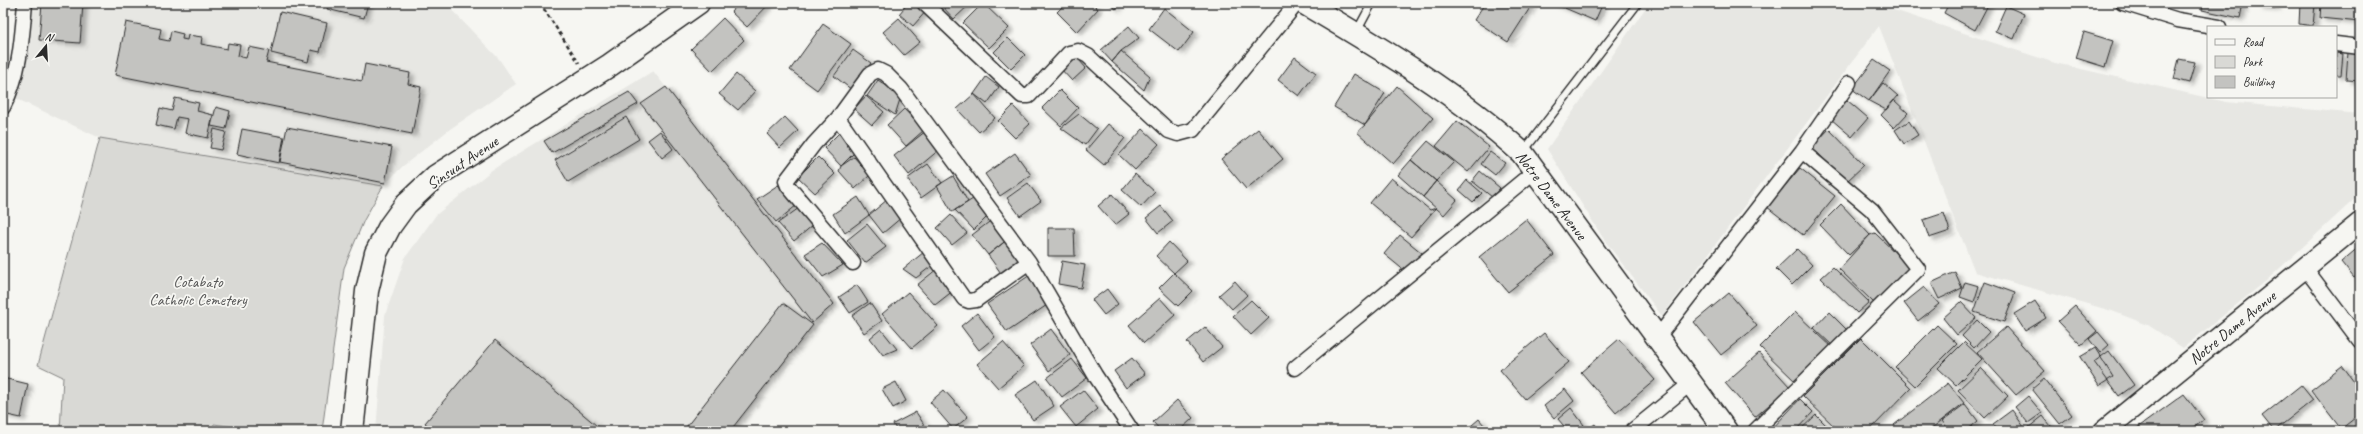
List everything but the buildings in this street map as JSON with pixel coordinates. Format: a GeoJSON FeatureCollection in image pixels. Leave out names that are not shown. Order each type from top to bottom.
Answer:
{"type":"FeatureCollection","features":[{"type":"Feature","properties":{"kind":"main road","name":"Sinsuat Avenue"},"geometry":{"type":"LineString","coordinates":[[352,431],[367,291],[376,253],[390,226],[406,204],[436,176],[610,65],[698,3]]}},
{"type":"Feature","properties":{"kind":"main road","name":"Notre Dame Avenue"},"geometry":{"type":"LineString","coordinates":[[1304,3],[1458,99],[1494,127],[1522,153],[1536,170],[1690,384],[1726,431]]}},
{"type":"Feature","properties":{"kind":"street"},"geometry":{"type":"LineString","coordinates":[[3,107],[14,82],[19,57],[24,3]]}},
{"type":"Feature","properties":{"kind":"street"},"geometry":{"type":"LineString","coordinates":[[924,3],[1022,96],[1029,96],[1069,53],[1078,51],[1088,56],[1169,131],[1178,134],[1194,130],[1297,3]]}},
{"type":"Feature","properties":{"kind":"street"},"geometry":{"type":"LineString","coordinates":[[2123,3],[2178,20],[2213,26]]}},
{"type":"Feature","properties":{"kind":"street"},"geometry":{"type":"LineString","coordinates":[[2337,44],[2360,47]]}},
{"type":"Feature","properties":{"kind":"street"},"geometry":{"type":"LineString","coordinates":[[853,263],[788,186],[786,181],[814,144],[838,118],[870,74],[878,70],[886,74],[901,89],[1029,262],[1095,375],[1132,431]]}},
{"type":"Feature","properties":{"kind":"street"},"geometry":{"type":"LineString","coordinates":[[1657,338],[1802,151],[1849,83]]}},
{"type":"Feature","properties":{"kind":"street"},"geometry":{"type":"LineString","coordinates":[[838,118],[964,299],[969,301],[976,300],[1029,262]]}},
{"type":"Feature","properties":{"kind":"street"},"geometry":{"type":"LineString","coordinates":[[1755,431],[1918,269],[1872,210],[1802,151]]}},
{"type":"Feature","properties":{"kind":"street"},"geometry":{"type":"LineString","coordinates":[[1295,368],[1536,170]]}},
{"type":"Feature","properties":{"kind":"street","name":"Notre Dame Avenue"},"geometry":{"type":"LineString","coordinates":[[2104,431],[2207,344],[2360,223]]}},
{"type":"Feature","properties":{"kind":"street"},"geometry":{"type":"LineString","coordinates":[[2305,268],[2360,341]]}},
{"type":"Feature","properties":{"kind":"street"},"geometry":{"type":"LineString","coordinates":[[1632,431],[1690,384]]}},
{"type":"Feature","properties":{"kind":"lane"},"geometry":{"type":"LineString","coordinates":[[1355,34],[1372,3]]}},
{"type":"Feature","properties":{"kind":"lane"},"geometry":{"type":"LineString","coordinates":[[1522,153],[1638,3]]}},
{"type":"Feature","properties":{"kind":"path"},"geometry":{"type":"LineString","coordinates":[[540,3],[579,62]]}},
{"type":"Feature","properties":{"kind":"shaded area"},"geometry":{"type":"Polygon","coordinates":[[[31,3],[445,3],[499,59],[516,84],[450,129],[403,166],[383,186],[100,138],[15,98],[24,74],[28,54],[31,3]]]}},
{"type":"Feature","properties":{"kind":"shaded area"},"geometry":{"type":"Polygon","coordinates":[[[1649,3],[1888,3],[1891,9],[2055,63],[2226,102],[2360,114],[2360,194],[2266,281],[2183,348],[2148,325],[2112,311],[1975,272],[1879,26],[1662,316],[1605,241],[1547,149],[1649,3]]]}},
{"type":"Feature","properties":{"kind":"shaded area"},"geometry":{"type":"Polygon","coordinates":[[[653,71],[763,209],[810,264],[838,304],[795,351],[733,431],[376,431],[385,315],[405,258],[436,215],[492,170],[653,71]]]}},
{"type":"Feature","properties":{"kind":"green space","name":"Cotabato Catholic Cemetery"},"geometry":{"type":"Polygon","coordinates":[[[100,138],[383,186],[364,220],[344,268],[322,431],[261,431],[214,424],[212,431],[60,431],[63,377],[38,365],[100,138]]]}}]}
